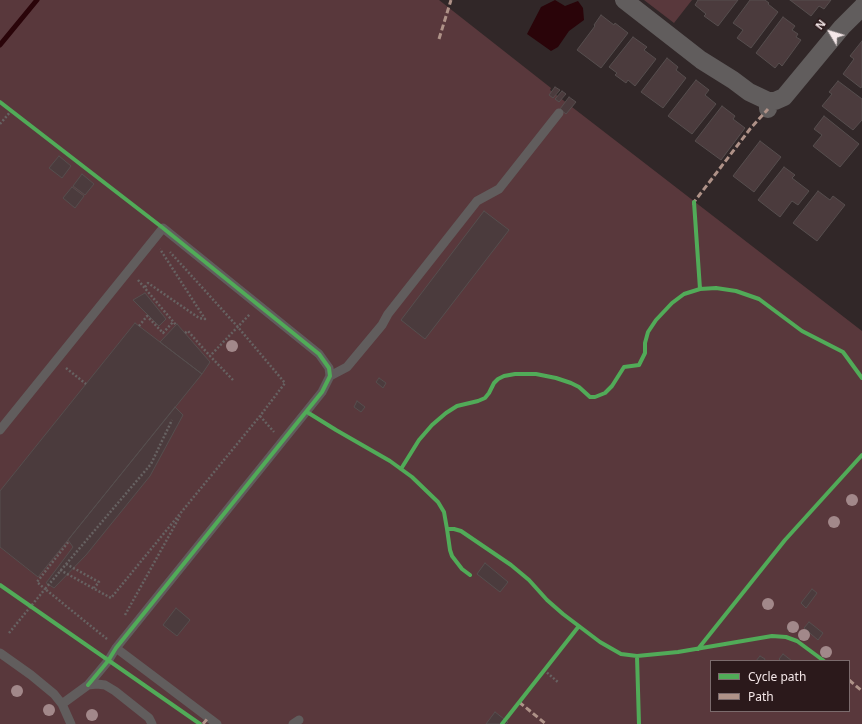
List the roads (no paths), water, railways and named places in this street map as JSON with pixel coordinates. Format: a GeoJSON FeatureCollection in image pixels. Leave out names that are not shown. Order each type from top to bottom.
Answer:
{"type":"FeatureCollection","features":[{"type":"Feature","properties":{"kind":"street"},"geometry":{"type":"LineString","coordinates":[[624,0],[701,60],[733,80],[768,105],[784,97],[842,27],[862,7]]}},
{"type":"Feature","properties":{"kind":"lane"},"geometry":{"type":"LineString","coordinates":[[330,376],[347,367],[382,325],[388,314],[477,201],[498,189],[559,113]]}},
{"type":"Feature","properties":{"kind":"lane"},"geometry":{"type":"LineString","coordinates":[[0,430],[163,228],[319,354],[329,368],[330,376],[322,392],[116,648],[108,661],[88,685],[62,704]]}},
{"type":"Feature","properties":{"kind":"lane"},"geometry":{"type":"LineString","coordinates":[[116,648],[217,724]]}},
{"type":"Feature","properties":{"kind":"lane"},"geometry":{"type":"LineString","coordinates":[[0,653],[54,694],[62,704],[71,724]]}},
{"type":"Feature","properties":{"kind":"lane"},"geometry":{"type":"LineString","coordinates":[[88,685],[97,684],[110,687],[149,718],[152,724]]}},
{"type":"Feature","properties":{"kind":"waterway"},"geometry":{"type":"LineString","coordinates":[[0,45],[37,0]]}}]}
